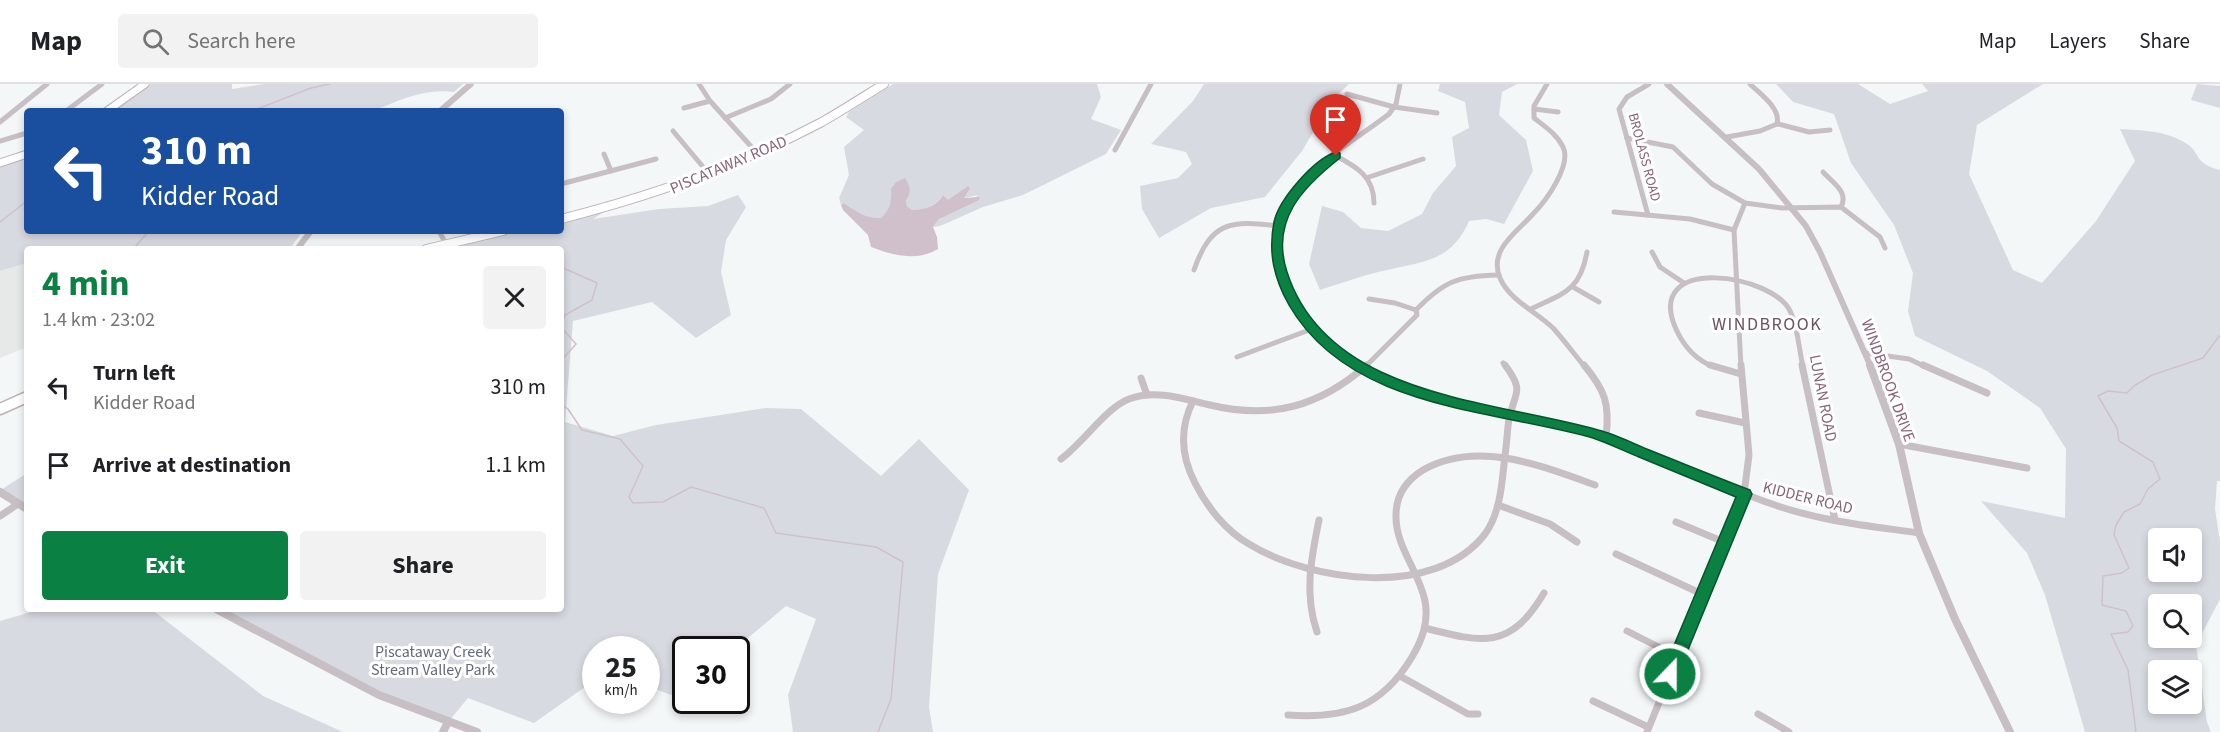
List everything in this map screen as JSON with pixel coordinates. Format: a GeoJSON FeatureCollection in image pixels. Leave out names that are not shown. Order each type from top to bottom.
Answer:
{"type":"FeatureCollection","features":[{"type":"Feature","properties":{"kind":"main road"},"geometry":{"type":"LineString","coordinates":[[111,108],[145,84]]}},
{"type":"Feature","properties":{"kind":"main road","name":"PISCATAWAY ROAD"},"geometry":{"type":"LineString","coordinates":[[564,218],[641,198],[710,175],[812,128],[884,84]]}},
{"type":"Feature","properties":{"kind":"main road"},"geometry":{"type":"LineString","coordinates":[[0,163],[24,155]]}},
{"type":"Feature","properties":{"kind":"main road"},"geometry":{"type":"LineString","coordinates":[[438,246],[490,234]]}},
{"type":"Feature","properties":{"kind":"main road"},"geometry":{"type":"LineString","coordinates":[[0,409],[24,398]]}},
{"type":"Feature","properties":{"kind":"street"},"geometry":{"type":"LineString","coordinates":[[0,122],[47,84]]}},
{"type":"Feature","properties":{"kind":"street"},"geometry":{"type":"LineString","coordinates":[[70,108],[102,84]]}},
{"type":"Feature","properties":{"kind":"street"},"geometry":{"type":"LineString","coordinates":[[443,108],[471,84]]}},
{"type":"Feature","properties":{"kind":"street"},"geometry":{"type":"LineString","coordinates":[[708,84],[700,85],[710,101],[757,153]]}},
{"type":"Feature","properties":{"kind":"street"},"geometry":{"type":"LineString","coordinates":[[725,118],[771,99],[790,84]]}},
{"type":"Feature","properties":{"kind":"street"},"geometry":{"type":"LineString","coordinates":[[1115,150],[1151,84]]}},
{"type":"Feature","properties":{"kind":"street"},"geometry":{"type":"LineString","coordinates":[[1394,107],[1400,84]]}},
{"type":"Feature","properties":{"kind":"street"},"geometry":{"type":"LineString","coordinates":[[1546,84],[1534,109],[1534,118],[1555,135],[1564,148],[1566,163],[1535,213],[1508,239],[1497,255],[1498,274],[1507,290],[1552,327],[1598,382],[1609,413],[1606,438]]}},
{"type":"Feature","properties":{"kind":"street","name":"BROLASS ROAD"},"geometry":{"type":"LineString","coordinates":[[1648,215],[1619,110],[1628,94],[1649,84]]}},
{"type":"Feature","properties":{"kind":"street","name":"WINDBROOK DRIVE"},"geometry":{"type":"LineString","coordinates":[[1667,84],[1759,169],[1809,231],[1866,353],[1899,444],[1919,533],[1955,619],[2010,732]]}},
{"type":"Feature","properties":{"kind":"street"},"geometry":{"type":"LineString","coordinates":[[1750,84],[1776,108],[1780,116],[1778,124]]}},
{"type":"Feature","properties":{"kind":"street"},"geometry":{"type":"LineString","coordinates":[[1347,94],[1394,107],[1437,112]]}},
{"type":"Feature","properties":{"kind":"street"},"geometry":{"type":"LineString","coordinates":[[684,108],[710,101]]}},
{"type":"Feature","properties":{"kind":"street","name":"KIDDER ROAD"},"geometry":{"type":"LineString","coordinates":[[1394,107],[1389,114],[1299,187],[1284,210],[1279,226],[1277,253],[1283,280],[1292,300],[1312,329],[1364,369],[1425,395],[1606,438],[1774,505],[1835,520],[1919,533]]}},
{"type":"Feature","properties":{"kind":"street"},"geometry":{"type":"LineString","coordinates":[[1534,109],[1558,112]]}},
{"type":"Feature","properties":{"kind":"street"},"geometry":{"type":"LineString","coordinates":[[1726,137],[1761,132],[1778,124],[1809,132],[1830,130]]}},
{"type":"Feature","properties":{"kind":"street"},"geometry":{"type":"LineString","coordinates":[[673,131],[710,175]]}},
{"type":"Feature","properties":{"kind":"street"},"geometry":{"type":"LineString","coordinates":[[0,141],[24,134]]}},
{"type":"Feature","properties":{"kind":"street"},"geometry":{"type":"LineString","coordinates":[[1626,138],[1673,147],[1712,184],[1745,203],[1792,208],[1841,207],[1880,237],[1885,248]]}},
{"type":"Feature","properties":{"kind":"street"},"geometry":{"type":"LineString","coordinates":[[604,154],[611,171]]}},
{"type":"Feature","properties":{"kind":"street"},"geometry":{"type":"LineString","coordinates":[[1336,156],[1369,177],[1374,192],[1374,203]]}},
{"type":"Feature","properties":{"kind":"street"},"geometry":{"type":"LineString","coordinates":[[564,183],[656,159]]}},
{"type":"Feature","properties":{"kind":"street"},"geometry":{"type":"LineString","coordinates":[[1369,177],[1423,159]]}},
{"type":"Feature","properties":{"kind":"street"},"geometry":{"type":"LineString","coordinates":[[1823,172],[1844,194],[1845,199],[1841,207]]}},
{"type":"Feature","properties":{"kind":"street"},"geometry":{"type":"LineString","coordinates":[[1593,701],[1647,729],[1744,494],[1749,468],[1741,374],[1734,230],[1745,203]]}},
{"type":"Feature","properties":{"kind":"street"},"geometry":{"type":"LineString","coordinates":[[1614,212],[1698,221],[1734,230]]}},
{"type":"Feature","properties":{"kind":"street"},"geometry":{"type":"LineString","coordinates":[[1194,270],[1205,242],[1221,230],[1249,223],[1279,226]]}},
{"type":"Feature","properties":{"kind":"street"},"geometry":{"type":"LineString","coordinates":[[299,246],[309,234]]}},
{"type":"Feature","properties":{"kind":"street"},"geometry":{"type":"LineString","coordinates":[[441,234],[446,244]]}},
{"type":"Feature","properties":{"kind":"street"},"geometry":{"type":"LineString","coordinates":[[1531,309],[1568,293],[1585,274],[1587,252]]}},
{"type":"Feature","properties":{"kind":"street"},"geometry":{"type":"LineString","coordinates":[[1652,252],[1655,261],[1662,269],[1684,283],[1673,295],[1671,303],[1672,320],[1679,335],[1703,361],[1741,374]]}},
{"type":"Feature","properties":{"kind":"street"},"geometry":{"type":"LineString","coordinates":[[1061,459],[1083,442],[1112,409],[1130,399],[1147,395],[1169,395],[1249,410],[1285,408],[1332,393],[1364,369],[1416,315],[1416,310],[1430,295],[1452,278],[1498,274]]}},
{"type":"Feature","properties":{"kind":"street","name":"LUNAN ROAD"},"geometry":{"type":"LineString","coordinates":[[1684,283],[1705,278],[1736,281],[1777,296],[1793,313],[1835,520]]}},
{"type":"Feature","properties":{"kind":"street"},"geometry":{"type":"LineString","coordinates":[[1573,287],[1599,302]]}},
{"type":"Feature","properties":{"kind":"street"},"geometry":{"type":"LineString","coordinates":[[1369,299],[1395,303],[1416,310]]}},
{"type":"Feature","properties":{"kind":"street"},"geometry":{"type":"LineString","coordinates":[[1237,357],[1312,329]]}},
{"type":"Feature","properties":{"kind":"street"},"geometry":{"type":"LineString","coordinates":[[1866,353],[1909,359],[1987,393]]}},
{"type":"Feature","properties":{"kind":"street"},"geometry":{"type":"LineString","coordinates":[[1193,401],[1183,427],[1182,449],[1190,475],[1221,522],[1246,543],[1274,558],[1309,570],[1364,576],[1416,574],[1448,564],[1472,549],[1489,529],[1498,505],[1510,415],[1518,393],[1514,380],[1503,363]]}},
{"type":"Feature","properties":{"kind":"street"},"geometry":{"type":"LineString","coordinates":[[1141,378],[1147,395]]}},
{"type":"Feature","properties":{"kind":"street"},"geometry":{"type":"LineString","coordinates":[[1699,414],[1745,423]]}},
{"type":"Feature","properties":{"kind":"street"},"geometry":{"type":"LineString","coordinates":[[1899,444],[2027,468]]}},
{"type":"Feature","properties":{"kind":"street"},"geometry":{"type":"LineString","coordinates":[[1288,715],[1324,717],[1350,712],[1381,696],[1400,676],[1425,628],[1425,601],[1416,574],[1398,536],[1395,520],[1398,499],[1404,486],[1423,469],[1442,459],[1478,455],[1505,459],[1595,485]]}},
{"type":"Feature","properties":{"kind":"street"},"geometry":{"type":"LineString","coordinates":[[0,492],[24,507]]}},
{"type":"Feature","properties":{"kind":"street"},"geometry":{"type":"LineString","coordinates":[[0,516],[18,504]]}},
{"type":"Feature","properties":{"kind":"street"},"geometry":{"type":"LineString","coordinates":[[1498,505],[1546,523],[1566,533],[1577,542]]}},
{"type":"Feature","properties":{"kind":"street"},"geometry":{"type":"LineString","coordinates":[[1317,632],[1308,608],[1306,588],[1319,520]]}},
{"type":"Feature","properties":{"kind":"street"},"geometry":{"type":"LineString","coordinates":[[1676,522],[1724,542]]}},
{"type":"Feature","properties":{"kind":"street"},"geometry":{"type":"LineString","coordinates":[[1617,554],[1702,594]]}},
{"type":"Feature","properties":{"kind":"street"},"geometry":{"type":"LineString","coordinates":[[1425,628],[1472,639],[1504,636],[1524,626],[1545,593]]}},
{"type":"Feature","properties":{"kind":"street"},"geometry":{"type":"LineString","coordinates":[[222,612],[378,695],[477,732]]}},
{"type":"Feature","properties":{"kind":"street"},"geometry":{"type":"LineString","coordinates":[[1627,631],[1678,657]]}},
{"type":"Feature","properties":{"kind":"street"},"geometry":{"type":"LineString","coordinates":[[1400,676],[1468,714],[1478,714]]}},
{"type":"Feature","properties":{"kind":"street"},"geometry":{"type":"LineString","coordinates":[[1758,714],[1790,732]]}},
{"type":"Feature","properties":{"kind":"street"},"geometry":{"type":"LineString","coordinates":[[443,732],[448,722]]}},
{"type":"Feature","properties":{"kind":"shaded area"},"geometry":{"type":"Polygon","coordinates":[[[905,178],[910,189],[906,200],[907,206],[912,210],[930,207],[943,195],[948,200],[968,186],[970,188],[964,198],[980,197],[979,200],[939,219],[933,227],[938,249],[930,253],[905,256],[871,247],[868,235],[843,210],[841,205],[844,203],[866,216],[881,218],[890,205],[891,189],[896,182],[905,178]]]}},
{"type":"Feature","properties":{"kind":"shaded area"},"geometry":{"type":"Polygon","coordinates":[[[24,264],[24,348],[0,358],[0,271],[24,264]]]}},
{"type":"Feature","properties":{"kind":"green space"},"geometry":{"type":"Polygon","coordinates":[[[146,84],[232,84],[232,89],[264,84],[463,84],[454,92],[423,93],[380,108],[113,108],[146,84]]]}},
{"type":"Feature","properties":{"kind":"green space"},"geometry":{"type":"Polygon","coordinates":[[[893,84],[1097,84],[1101,97],[1091,119],[1121,130],[1106,154],[1023,195],[983,207],[940,226],[933,227],[939,219],[979,195],[964,198],[968,186],[948,201],[943,195],[929,207],[912,210],[907,206],[906,200],[892,199],[887,213],[881,218],[874,219],[855,211],[844,203],[841,205],[839,198],[849,175],[844,147],[864,130],[846,117],[849,112],[893,84]]]}},
{"type":"Feature","properties":{"kind":"green space"},"geometry":{"type":"Polygon","coordinates":[[[1204,84],[1349,84],[1333,99],[1302,151],[1265,197],[1211,208],[1159,238],[1142,209],[1140,186],[1178,178],[1192,164],[1186,152],[1151,144],[1193,101],[1204,84]]]}},
{"type":"Feature","properties":{"kind":"green space"},"geometry":{"type":"Polygon","coordinates":[[[1440,84],[1517,84],[1502,92],[1499,115],[1526,140],[1533,171],[1504,224],[1486,219],[1469,221],[1453,246],[1432,259],[1371,274],[1320,290],[1309,264],[1322,206],[1343,212],[1361,228],[1388,231],[1422,214],[1433,193],[1456,166],[1452,137],[1469,128],[1465,102],[1438,91],[1440,84]]]}},
{"type":"Feature","properties":{"kind":"green space"},"geometry":{"type":"Polygon","coordinates":[[[1776,84],[1858,84],[1890,104],[1928,91],[1922,84],[2043,84],[1977,125],[1969,174],[2013,270],[2042,283],[2096,221],[2135,161],[2120,129],[2153,132],[2177,138],[2190,146],[2205,164],[2220,170],[2220,481],[2217,481],[2215,509],[2220,542],[2220,599],[2202,634],[2202,594],[2148,594],[2148,648],[2196,648],[2198,660],[2148,660],[2148,714],[2202,714],[2202,687],[2207,722],[2211,732],[2085,732],[2045,595],[2027,553],[1981,501],[2065,518],[2066,449],[2040,408],[1987,371],[1915,336],[1908,311],[1913,273],[1894,225],[1851,163],[1834,114],[1793,102],[1776,84]]]}},
{"type":"Feature","properties":{"kind":"green space"},"geometry":{"type":"Polygon","coordinates":[[[2197,84],[2220,86],[2220,108],[2191,100],[2197,84]]]}},
{"type":"Feature","properties":{"kind":"green space"},"geometry":{"type":"Polygon","coordinates":[[[24,157],[24,234],[300,234],[292,246],[24,246],[24,264],[0,271],[0,166],[24,157]]]}},
{"type":"Feature","properties":{"kind":"green space","name":"Piscataway Creek Stream Valley Park"},"geometry":{"type":"Polygon","coordinates":[[[738,195],[746,207],[726,240],[721,272],[731,315],[696,338],[652,302],[573,321],[565,422],[613,436],[656,425],[766,408],[801,409],[881,476],[919,439],[969,490],[938,574],[929,707],[933,732],[793,732],[788,695],[816,619],[786,606],[750,636],[672,636],[672,695],[660,691],[660,636],[582,636],[582,689],[534,723],[468,698],[449,721],[395,701],[225,612],[564,612],[564,246],[446,246],[505,234],[564,234],[564,221],[607,210],[593,219],[659,209],[708,206],[738,195]]]}},
{"type":"Feature","properties":{"kind":"green space"},"geometry":{"type":"Polygon","coordinates":[[[24,475],[24,505],[1,490],[24,475]]]}},
{"type":"Feature","properties":{"kind":"green space"},"geometry":{"type":"Polygon","coordinates":[[[31,612],[155,612],[263,696],[343,732],[0,732],[0,621],[31,612]]]}},
{"type":"Feature","properties":{"kind":"waterway"},"geometry":{"type":"LineString","coordinates":[[260,108],[311,88],[330,84]]}},
{"type":"Feature","properties":{"kind":"waterway"},"geometry":{"type":"LineString","coordinates":[[0,222],[24,203]]}},
{"type":"Feature","properties":{"kind":"waterway"},"geometry":{"type":"LineString","coordinates":[[136,246],[146,234]]}},
{"type":"Feature","properties":{"kind":"waterway"},"geometry":{"type":"LineString","coordinates":[[564,268],[597,283],[592,300],[564,318]]}},
{"type":"Feature","properties":{"kind":"waterway"},"geometry":{"type":"LineString","coordinates":[[564,330],[576,344],[564,358]]}},
{"type":"Feature","properties":{"kind":"waterway"},"geometry":{"type":"LineString","coordinates":[[2136,732],[2128,670],[2111,634],[2128,632],[2133,626],[2126,611],[2102,605],[2103,576],[2122,573],[2129,568],[2114,535],[2116,525],[2124,512],[2140,504],[2148,489],[2160,479],[2153,462],[2119,441],[2117,428],[2098,396],[2108,391],[2127,393],[2152,375],[2203,358],[2220,335]]}},
{"type":"Feature","properties":{"kind":"waterway"},"geometry":{"type":"LineString","coordinates":[[564,406],[582,430],[620,439],[643,466],[629,497],[633,503],[663,502],[691,487],[764,508],[776,533],[876,547],[903,562],[891,699],[878,732]]}},
{"type":"Feature","properties":{"kind":"district","name":"WINDBROOK"},"geometry":{"type":"Point","coordinates":[1767,324]}},
{"type":"Feature","properties":{"kind":"route"},"geometry":{"type":"LineString","coordinates":[[1336,156],[1309,177],[1293,194],[1284,210],[1277,235],[1279,266],[1285,287],[1303,318],[1323,339],[1364,369],[1402,387],[1425,395],[1597,434],[1744,494],[1670,674]]}}]}
